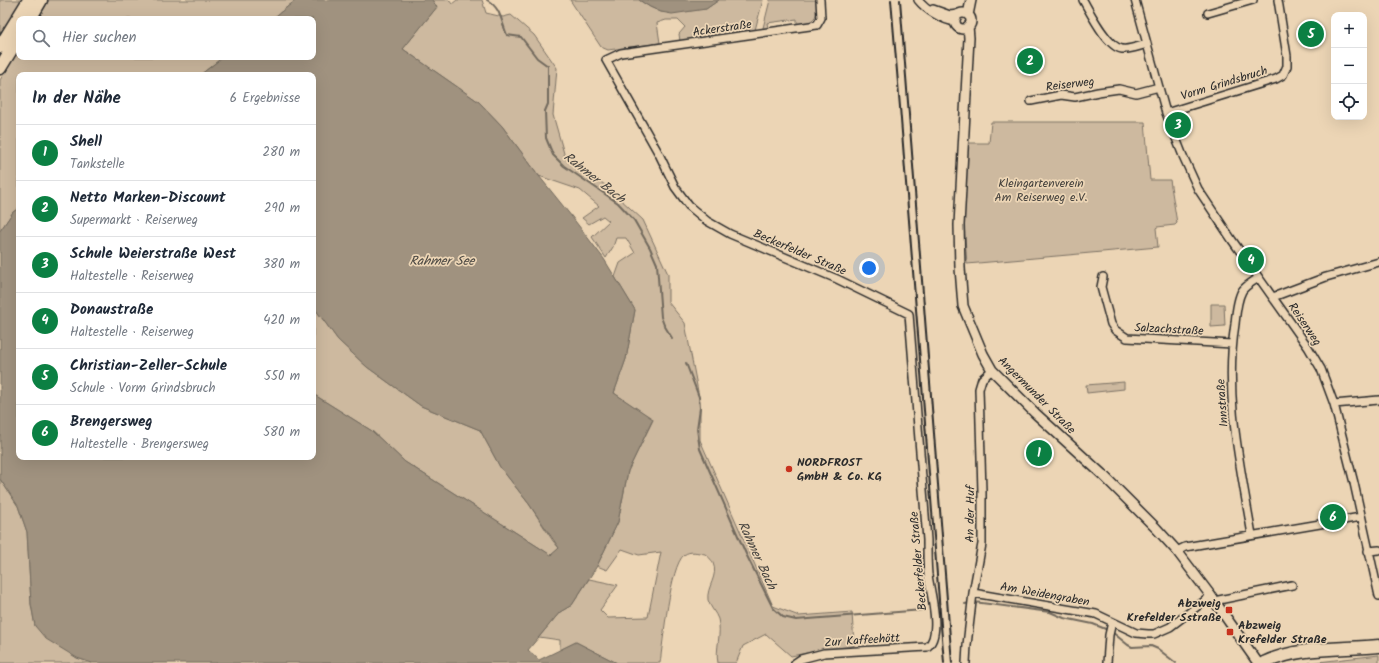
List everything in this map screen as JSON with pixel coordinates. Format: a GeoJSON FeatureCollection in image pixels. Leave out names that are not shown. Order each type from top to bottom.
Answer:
{"type":"FeatureCollection","features":[{"type":"Feature","properties":{"kind":"highway"},"geometry":{"type":"LineString","coordinates":[[19,16],[29,0]]}},
{"type":"Feature","properties":{"kind":"highway"},"geometry":{"type":"LineString","coordinates":[[32,16],[42,0]]}},
{"type":"Feature","properties":{"kind":"highway"},"geometry":{"type":"LineString","coordinates":[[0,47],[16,21]]}},
{"type":"Feature","properties":{"kind":"highway"},"geometry":{"type":"LineString","coordinates":[[0,68],[16,42]]}},
{"type":"Feature","properties":{"kind":"highway"},"geometry":{"type":"LineString","coordinates":[[1264,663],[1287,654],[1379,646]]}},
{"type":"Feature","properties":{"kind":"highway"},"geometry":{"type":"LineString","coordinates":[[1287,662],[1308,656],[1379,651]]}},
{"type":"Feature","properties":{"kind":"main road"},"geometry":{"type":"LineString","coordinates":[[962,20],[968,0]]}},
{"type":"Feature","properties":{"kind":"main road"},"geometry":{"type":"LineString","coordinates":[[962,20],[971,0]]}},
{"type":"Feature","properties":{"kind":"main road","name":"Angermunder Straße"},"geometry":{"type":"LineString","coordinates":[[962,20],[968,53],[959,225],[960,268],[963,306],[980,349],[992,370],[1156,528],[1177,552],[1258,663]]}},
{"type":"Feature","properties":{"kind":"street","name":"Ackerstraße"},"geometry":{"type":"LineString","coordinates":[[606,60],[621,53],[817,25],[821,18],[820,0]]}},
{"type":"Feature","properties":{"kind":"street"},"geometry":{"type":"LineString","coordinates":[[918,0],[924,6],[950,14],[962,20]]}},
{"type":"Feature","properties":{"kind":"street"},"geometry":{"type":"LineString","coordinates":[[1083,0],[1100,28],[1115,46],[1121,49],[1127,49],[1147,44]]}},
{"type":"Feature","properties":{"kind":"street","name":"Reiserweg"},"geometry":{"type":"LineString","coordinates":[[1135,0],[1166,113],[1200,194],[1308,347],[1321,369],[1334,404],[1362,517],[1368,551],[1379,596]]}},
{"type":"Feature","properties":{"kind":"street"},"geometry":{"type":"LineString","coordinates":[[1208,13],[1253,0]]}},
{"type":"Feature","properties":{"kind":"street","name":"Vorm Grindsbruch"},"geometry":{"type":"LineString","coordinates":[[1166,113],[1276,79],[1283,75],[1287,66],[1287,56],[1278,0]]}},
{"type":"Feature","properties":{"kind":"street","name":"Beckerfelder Straße"},"geometry":{"type":"LineString","coordinates":[[606,60],[655,147],[675,187],[689,206],[707,221],[730,234],[837,279],[909,314],[927,540],[928,574],[935,617],[934,639],[931,644]]}},
{"type":"Feature","properties":{"kind":"street","name":"Reiserweg"},"geometry":{"type":"LineString","coordinates":[[1031,101],[1061,95],[1075,97],[1119,89],[1136,93],[1159,87]]}},
{"type":"Feature","properties":{"kind":"street"},"geometry":{"type":"LineString","coordinates":[[1273,297],[1326,277],[1379,262]]}},
{"type":"Feature","properties":{"kind":"street","name":"Salzachstraße"},"geometry":{"type":"LineString","coordinates":[[1103,277],[1101,287],[1111,324],[1115,330],[1127,338],[1232,344]]}},
{"type":"Feature","properties":{"kind":"street","name":"Innstraße"},"geometry":{"type":"LineString","coordinates":[[1252,535],[1233,416],[1231,390],[1232,344],[1236,316],[1242,292],[1258,278]]}},
{"type":"Feature","properties":{"kind":"street","name":"An der Huf"},"geometry":{"type":"LineString","coordinates":[[966,663],[971,607],[982,544],[979,389],[982,379],[992,370]]}},
{"type":"Feature","properties":{"kind":"street"},"geometry":{"type":"LineString","coordinates":[[1334,404],[1379,400]]}},
{"type":"Feature","properties":{"kind":"street"},"geometry":{"type":"LineString","coordinates":[[1177,552],[1185,547],[1362,517]]}},
{"type":"Feature","properties":{"kind":"street"},"geometry":{"type":"LineString","coordinates":[[1368,551],[1379,550]]}},
{"type":"Feature","properties":{"kind":"street"},"geometry":{"type":"LineString","coordinates":[[1212,599],[1292,585]]}},
{"type":"Feature","properties":{"kind":"street","name":"Am Weidengraben"},"geometry":{"type":"LineString","coordinates":[[973,596],[1096,614],[1111,624],[1136,633],[1154,634],[1170,627],[1212,599]]}},
{"type":"Feature","properties":{"kind":"street"},"geometry":{"type":"LineString","coordinates":[[1107,663],[1111,624]]}},
{"type":"Feature","properties":{"kind":"street","name":"Zur Kaffeehött"},"geometry":{"type":"LineString","coordinates":[[795,663],[812,655],[824,653],[927,646],[931,644]]}},
{"type":"Feature","properties":{"kind":"green space"},"geometry":{"type":"Polygon","coordinates":[[[0,0],[22,0],[0,35],[0,0]]]}},
{"type":"Feature","properties":{"kind":"green space"},"geometry":{"type":"Polygon","coordinates":[[[49,0],[296,0],[276,16],[40,16],[49,0]]]}},
{"type":"Feature","properties":{"kind":"green space"},"geometry":{"type":"Polygon","coordinates":[[[432,0],[449,0],[452,4],[457,0],[482,0],[486,13],[503,17],[511,15],[534,35],[557,68],[553,115],[565,157],[605,185],[643,220],[668,274],[668,302],[685,323],[700,402],[700,440],[773,606],[799,616],[852,612],[854,646],[791,656],[766,634],[743,646],[736,663],[718,663],[717,652],[719,625],[718,619],[708,600],[709,591],[714,577],[713,563],[705,554],[694,552],[686,553],[684,555],[679,562],[675,574],[668,606],[660,663],[617,663],[576,642],[560,650],[560,640],[539,637],[560,612],[572,605],[589,579],[618,585],[600,610],[608,618],[648,617],[661,552],[639,555],[622,549],[607,570],[597,566],[618,522],[628,471],[653,420],[614,393],[626,359],[635,310],[615,277],[620,263],[635,253],[626,238],[616,238],[613,247],[606,258],[592,237],[609,221],[603,216],[589,224],[582,218],[599,206],[580,190],[539,176],[502,126],[479,102],[403,49],[437,7],[432,0]]]}},
{"type":"Feature","properties":{"kind":"green space"},"geometry":{"type":"Polygon","coordinates":[[[570,0],[639,0],[661,12],[706,9],[719,0],[763,0],[755,30],[680,41],[679,34],[685,27],[678,20],[666,20],[657,23],[660,43],[608,50],[601,47],[570,0]]]}},
{"type":"Feature","properties":{"kind":"green space"},"geometry":{"type":"Polygon","coordinates":[[[770,0],[818,0],[816,15],[808,22],[797,24],[797,19],[767,23],[768,28],[764,29],[770,0]]]}},
{"type":"Feature","properties":{"kind":"green space"},"geometry":{"type":"Polygon","coordinates":[[[16,54],[16,60],[219,60],[204,72],[16,72],[16,210],[0,231],[0,80],[16,54]]]}},
{"type":"Feature","properties":{"kind":"green space","name":"Kleingartenverein Am Reiserweg e.V."},"geometry":{"type":"Polygon","coordinates":[[[991,122],[1145,122],[1150,180],[1170,180],[1177,223],[1175,225],[1156,228],[1158,247],[967,264],[964,223],[968,143],[989,143],[991,122]]]}},
{"type":"Feature","properties":{"kind":"green space"},"geometry":{"type":"Polygon","coordinates":[[[1211,304],[1224,304],[1225,326],[1211,327],[1211,304]]]}},
{"type":"Feature","properties":{"kind":"green space"},"geometry":{"type":"Polygon","coordinates":[[[316,310],[338,340],[367,367],[421,406],[480,430],[500,467],[529,504],[559,548],[551,556],[405,462],[372,431],[316,396],[316,310]]]}},
{"type":"Feature","properties":{"kind":"green space"},"geometry":{"type":"Polygon","coordinates":[[[1124,382],[1124,389],[1087,393],[1086,385],[1124,382]]]}},
{"type":"Feature","properties":{"kind":"green space"},"geometry":{"type":"Polygon","coordinates":[[[0,479],[18,506],[27,532],[31,604],[35,626],[77,658],[92,663],[0,663],[0,479]]]}},
{"type":"Feature","properties":{"kind":"green space"},"geometry":{"type":"Polygon","coordinates":[[[1379,655],[1379,663],[1309,663],[1379,655]]]}},
{"type":"Feature","properties":{"kind":"water","name":"Rahmer See"},"geometry":{"type":"Polygon","coordinates":[[[296,0],[432,0],[437,7],[403,49],[479,102],[502,126],[604,259],[635,310],[626,359],[614,393],[653,419],[628,471],[618,522],[597,566],[572,605],[560,612],[528,650],[539,660],[576,642],[617,663],[92,663],[77,658],[46,639],[35,626],[31,604],[27,532],[18,506],[0,479],[0,231],[16,210],[16,460],[316,460],[316,396],[372,431],[405,462],[543,550],[551,555],[559,548],[529,504],[500,467],[480,430],[421,406],[367,367],[338,340],[316,310],[316,72],[204,72],[219,60],[316,60],[316,16],[276,16],[296,0]]]}},
{"type":"Feature","properties":{"kind":"water"},"geometry":{"type":"Polygon","coordinates":[[[639,0],[719,0],[706,9],[672,14],[661,12],[639,0]]]}},
{"type":"Feature","properties":{"kind":"waterway","name":"Rahmer Bach"},"geometry":{"type":"LineString","coordinates":[[487,0],[492,3],[498,11],[507,35],[521,37],[537,58],[548,66],[548,104],[545,111],[546,138],[553,155],[564,166],[618,203],[634,220],[650,248],[657,264],[661,317],[672,338]]}},
{"type":"Feature","properties":{"kind":"waterway","name":"Rahmer Bach"},"geometry":{"type":"LineString","coordinates":[[686,363],[699,397],[700,408],[697,429],[700,449],[746,554],[773,608],[783,617],[796,620],[923,610]]}},
{"type":"Feature","properties":{"kind":"waterway","name":"Rahmer Bach"},"geometry":{"type":"LineString","coordinates":[[974,602],[1050,612],[1064,618],[1093,624],[1108,630]]}},
{"type":"Feature","properties":{"kind":"waterway","name":"Rahmer Bach"},"geometry":{"type":"LineString","coordinates":[[965,604],[969,603]]}},
{"type":"Feature","properties":{"kind":"waterway","name":"Rahmer Bach"},"geometry":{"type":"LineString","coordinates":[[1112,632],[1132,647],[1151,646],[1158,649],[1176,663]]}},
{"type":"Feature","properties":{"kind":"railway"},"geometry":{"type":"LineString","coordinates":[[891,0],[944,663]]}},
{"type":"Feature","properties":{"kind":"railway"},"geometry":{"type":"LineString","coordinates":[[900,0],[952,663]]}},
{"type":"Feature","properties":{"kind":"place","name":"Christian-Zeller-Schule"},"geometry":{"type":"Point","coordinates":[1311,34]}},
{"type":"Feature","properties":{"kind":"place","name":"Netto Marken-Discount"},"geometry":{"type":"Point","coordinates":[1030,61]}},
{"type":"Feature","properties":{"kind":"place","name":"Schule Weierstraße West"},"geometry":{"type":"Point","coordinates":[1178,125]}},
{"type":"Feature","properties":{"kind":"place","name":"Donaustraße"},"geometry":{"type":"Point","coordinates":[1251,260]}},
{"type":"Feature","properties":{"kind":"place","name":"Shell"},"geometry":{"type":"Point","coordinates":[1039,453]}},
{"type":"Feature","properties":{"kind":"place","name":"NORDFROST GmbH & Co. KG"},"geometry":{"type":"Point","coordinates":[789,469]}},
{"type":"Feature","properties":{"kind":"place","name":"Brengersweg"},"geometry":{"type":"Point","coordinates":[1333,517]}},
{"type":"Feature","properties":{"kind":"place","name":"Abzweig Krefelder Sstraße"},"geometry":{"type":"Point","coordinates":[1229,610]}},
{"type":"Feature","properties":{"kind":"place","name":"Abzweig Krefelder Straße"},"geometry":{"type":"Point","coordinates":[1230,632]}}]}
